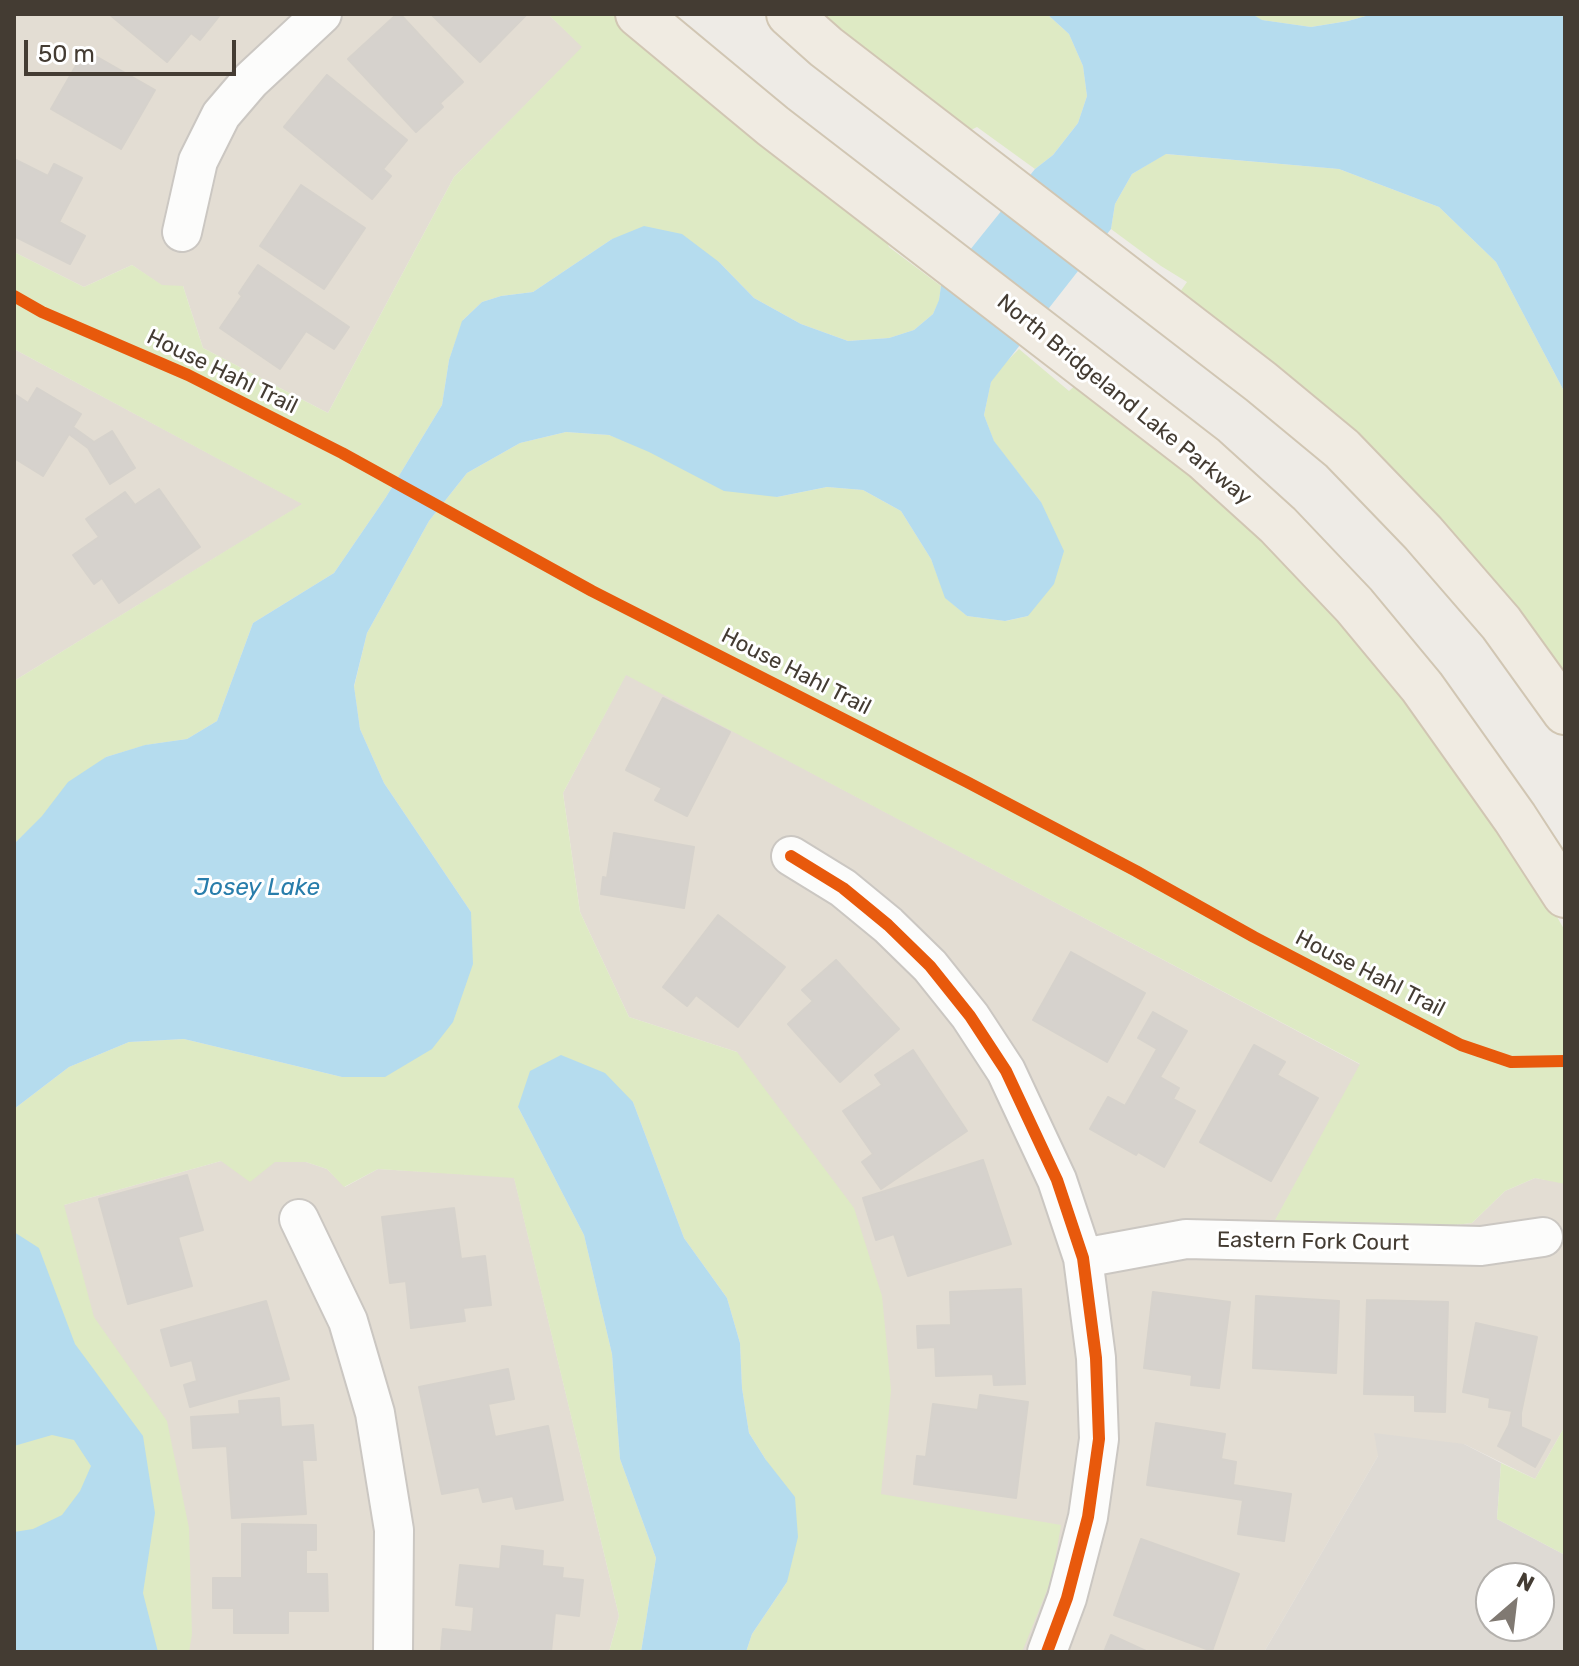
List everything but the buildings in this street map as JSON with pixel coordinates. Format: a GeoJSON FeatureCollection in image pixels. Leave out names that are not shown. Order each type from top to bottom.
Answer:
{"type":"FeatureCollection","features":[{"type":"Feature","properties":{"kind":"main road","name":"North Bridgeland Lake Parkway"},"geometry":{"type":"LineString","coordinates":[[638,14],[773,126],[1204,458],[1278,525],[1354,605],[1422,687],[1515,818],[1565,895]]}},
{"type":"Feature","properties":{"kind":"main road"},"geometry":{"type":"LineString","coordinates":[[789,14],[826,47],[1342,449],[1423,533],[1501,623],[1565,712]]}},
{"type":"Feature","properties":{"kind":"street"},"geometry":{"type":"LineString","coordinates":[[182,232],[198,161],[221,115],[251,80],[322,14]]}},
{"type":"Feature","properties":{"kind":"street"},"geometry":{"type":"LineString","coordinates":[[791,856],[843,888],[888,925],[930,966],[970,1016],[1013,1085],[1057,1180],[1083,1258],[1096,1358],[1099,1439],[1088,1517],[1067,1598],[1047,1652]]}},
{"type":"Feature","properties":{"kind":"street"},"geometry":{"type":"LineString","coordinates":[[299,1219],[348,1321],[375,1413],[394,1530],[393,1652]]}},
{"type":"Feature","properties":{"kind":"street","name":"Eastern Fork Court"},"geometry":{"type":"LineString","coordinates":[[1083,1258],[1186,1239],[1481,1246],[1543,1237]]}},
{"type":"Feature","properties":{"kind":"shaded area"},"geometry":{"type":"Polygon","coordinates":[[[14,14],[548,14],[583,47],[454,177],[328,413],[203,348],[183,286],[162,286],[132,265],[84,287],[14,252],[14,14]]]}},
{"type":"Feature","properties":{"kind":"shaded area"},"geometry":{"type":"Polygon","coordinates":[[[14,349],[303,504],[14,681],[14,349]]]}},
{"type":"Feature","properties":{"kind":"shaded area"},"geometry":{"type":"Polygon","coordinates":[[[626,674],[1361,1065],[1275,1221],[1438,1227],[1472,1223],[1505,1191],[1535,1178],[1565,1183],[1565,1426],[1535,1479],[1464,1444],[1378,1456],[1264,1652],[830,1652],[737,1052],[629,1017],[580,912],[563,793],[626,674]]]}},
{"type":"Feature","properties":{"kind":"shaded area"},"geometry":{"type":"Polygon","coordinates":[[[221,1161],[306,1162],[327,1169],[345,1187],[378,1169],[514,1177],[619,1616],[609,1652],[14,1652],[14,1234],[64,1205],[221,1161]]]}},
{"type":"Feature","properties":{"kind":"shaded area"},"geometry":{"type":"Polygon","coordinates":[[[1374,1433],[1464,1444],[1501,1463],[1497,1519],[1565,1555],[1565,1652],[1264,1652],[1378,1456],[1374,1433]]]}},
{"type":"Feature","properties":{"kind":"green space"},"geometry":{"type":"Polygon","coordinates":[[[548,14],[615,14],[693,84],[882,231],[889,247],[941,286],[933,314],[914,330],[889,338],[848,341],[801,324],[754,298],[719,262],[612,239],[533,292],[482,302],[463,320],[449,360],[442,405],[386,497],[334,573],[253,623],[217,721],[187,739],[146,745],[106,757],[14,844],[14,681],[302,504],[14,349],[14,252],[84,287],[132,265],[162,285],[183,286],[203,348],[328,413],[454,177],[582,47],[548,14]]]}},
{"type":"Feature","properties":{"kind":"green space"},"geometry":{"type":"Polygon","coordinates":[[[817,14],[1047,14],[1069,34],[1083,66],[1087,96],[1078,123],[1053,155],[1035,169],[977,127],[969,131],[817,14]]]}},
{"type":"Feature","properties":{"kind":"green space"},"geometry":{"type":"Polygon","coordinates":[[[1252,14],[1373,14],[1311,27],[1261,20],[1252,14]]]}},
{"type":"Feature","properties":{"kind":"green space"},"geometry":{"type":"Polygon","coordinates":[[[1165,154],[1339,169],[1439,207],[1496,262],[1565,393],[1565,683],[1180,292],[1187,282],[1111,229],[1115,204],[1132,174],[1165,154]]]}},
{"type":"Feature","properties":{"kind":"green space"},"geometry":{"type":"Polygon","coordinates":[[[1019,349],[1069,391],[1080,381],[1236,510],[1372,650],[1528,865],[1565,931],[1565,1184],[1535,1178],[1505,1191],[1472,1223],[1438,1227],[1274,1222],[1360,1064],[626,675],[563,793],[580,912],[629,1017],[737,1052],[854,1208],[882,1296],[891,1390],[881,1494],[1061,1525],[1052,1578],[1022,1652],[746,1652],[752,1634],[787,1582],[766,1460],[749,1433],[742,1388],[740,1343],[727,1298],[684,1238],[633,1102],[518,1107],[584,1235],[612,1354],[620,1459],[656,1558],[641,1652],[609,1652],[619,1616],[514,1178],[378,1169],[344,1187],[327,1169],[306,1162],[275,1162],[250,1182],[221,1161],[64,1205],[94,1317],[167,1421],[189,1528],[192,1634],[189,1652],[14,1652],[14,1109],[69,1067],[129,1042],[184,1039],[342,1077],[471,912],[384,783],[360,729],[354,687],[367,633],[429,521],[467,473],[520,443],[566,432],[609,435],[777,497],[827,487],[863,490],[901,511],[931,559],[946,598],[967,616],[1006,621],[1028,616],[1041,502],[994,442],[984,415],[991,381],[1019,349]]]}},
{"type":"Feature","properties":{"kind":"green space"},"geometry":{"type":"Polygon","coordinates":[[[1565,1426],[1565,1555],[1497,1519],[1501,1463],[1535,1479],[1565,1426]]]}},
{"type":"Feature","properties":{"kind":"water","name":"Josey Lake"},"geometry":{"type":"Polygon","coordinates":[[[1047,14],[1252,14],[1262,20],[1311,27],[1373,14],[1565,14],[1565,393],[1496,262],[1439,207],[1339,169],[1166,154],[1132,174],[1115,204],[1111,229],[991,382],[984,415],[994,441],[1041,502],[1064,551],[1054,584],[1028,616],[1005,621],[967,616],[945,598],[931,559],[901,511],[863,490],[827,487],[777,497],[724,491],[609,435],[566,432],[520,443],[467,473],[429,521],[367,633],[354,686],[360,729],[384,783],[471,912],[473,964],[453,1022],[432,1049],[385,1077],[342,1077],[184,1039],[129,1042],[69,1067],[14,1109],[14,844],[42,816],[68,782],[106,757],[145,745],[187,739],[217,721],[253,623],[334,573],[386,497],[442,405],[449,360],[462,321],[482,302],[533,292],[612,239],[644,226],[682,234],[719,262],[754,298],[801,324],[848,341],[889,338],[914,330],[933,314],[941,286],[1035,169],[1053,155],[1078,123],[1087,96],[1083,66],[1069,34],[1047,14]]]}},
{"type":"Feature","properties":{"kind":"water"},"geometry":{"type":"Polygon","coordinates":[[[561,1055],[605,1073],[633,1102],[684,1238],[727,1298],[740,1343],[742,1388],[749,1433],[795,1497],[798,1537],[787,1582],[752,1634],[746,1652],[641,1652],[656,1558],[620,1459],[612,1354],[584,1235],[518,1107],[530,1071],[561,1055]]]}},
{"type":"Feature","properties":{"kind":"water"},"geometry":{"type":"Polygon","coordinates":[[[14,1232],[39,1248],[75,1344],[143,1436],[155,1513],[143,1593],[158,1652],[14,1652],[14,1532],[33,1529],[62,1515],[80,1491],[91,1466],[74,1440],[52,1435],[14,1446],[14,1232]]]}},
{"type":"Feature","properties":{"kind":"cycle path","name":"House Hahl Trail"},"geometry":{"type":"LineString","coordinates":[[14,296],[42,312],[188,375],[342,453],[592,591],[967,782],[1461,1045],[1511,1062],[1565,1061]]}},
{"type":"Feature","properties":{"kind":"cycle path"},"geometry":{"type":"LineString","coordinates":[[791,856],[843,888],[888,925],[930,966],[970,1016],[1006,1071],[1057,1180],[1083,1258],[1096,1358],[1099,1439],[1088,1517],[1067,1598],[1047,1652]]}}]}
